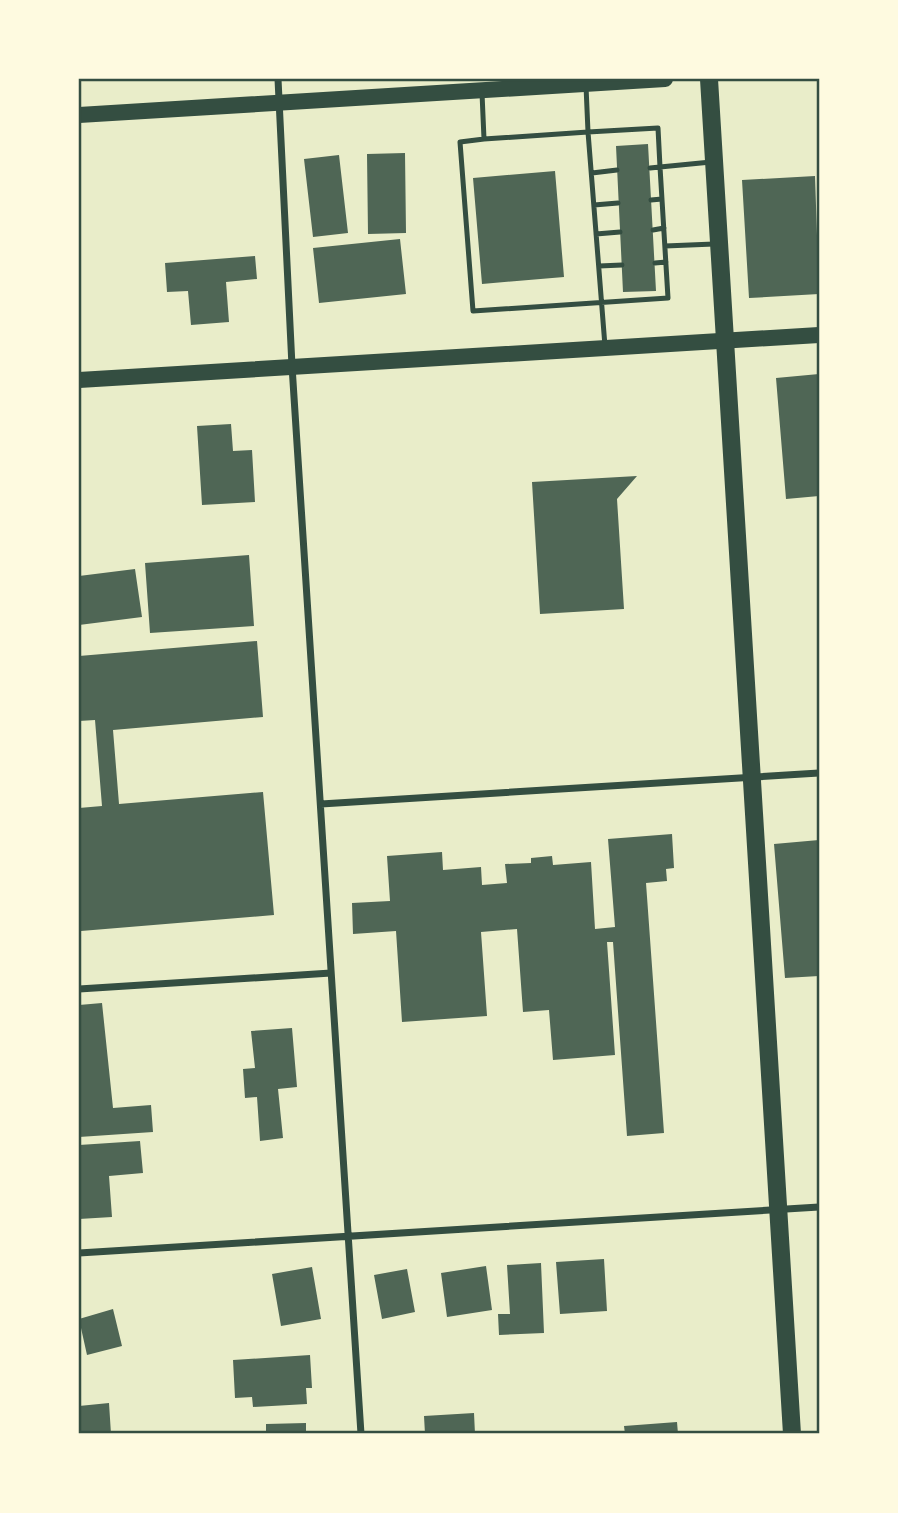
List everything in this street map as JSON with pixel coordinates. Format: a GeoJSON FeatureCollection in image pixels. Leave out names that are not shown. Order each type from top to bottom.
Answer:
{"type":"FeatureCollection","features":[{"type":"Feature","properties":{"kind":"highway"},"geometry":{"type":"LineString","coordinates":[[709,79],[792,1434]]}},
{"type":"Feature","properties":{"kind":"main road"},"geometry":{"type":"LineString","coordinates":[[79,115],[665,79]]}},
{"type":"Feature","properties":{"kind":"main road"},"geometry":{"type":"LineString","coordinates":[[79,380],[819,335]]}},
{"type":"Feature","properties":{"kind":"street"},"geometry":{"type":"LineString","coordinates":[[278,79],[292,366],[361,1434]]}},
{"type":"Feature","properties":{"kind":"street"},"geometry":{"type":"LineString","coordinates":[[321,804],[819,773]]}},
{"type":"Feature","properties":{"kind":"street"},"geometry":{"type":"LineString","coordinates":[[79,989],[331,973]]}},
{"type":"Feature","properties":{"kind":"street"},"geometry":{"type":"LineString","coordinates":[[79,1252],[819,1208]]}},
{"type":"Feature","properties":{"kind":"lane"},"geometry":{"type":"LineString","coordinates":[[586,84],[605,348]]}},
{"type":"Feature","properties":{"kind":"lane"},"geometry":{"type":"LineString","coordinates":[[482,90],[484,139]]}},
{"type":"Feature","properties":{"kind":"lane"},"geometry":{"type":"LineString","coordinates":[[658,128],[668,299],[473,311],[460,142],[588,131],[658,128]]}},
{"type":"Feature","properties":{"kind":"lane"},"geometry":{"type":"LineString","coordinates":[[650,168],[715,162]]}},
{"type":"Feature","properties":{"kind":"lane"},"geometry":{"type":"LineString","coordinates":[[592,173],[617,170]]}},
{"type":"Feature","properties":{"kind":"lane"},"geometry":{"type":"LineString","coordinates":[[652,200],[662,199]]}},
{"type":"Feature","properties":{"kind":"lane"},"geometry":{"type":"LineString","coordinates":[[594,205],[618,203]]}},
{"type":"Feature","properties":{"kind":"lane"},"geometry":{"type":"LineString","coordinates":[[653,230],[664,228]]}},
{"type":"Feature","properties":{"kind":"lane"},"geometry":{"type":"LineString","coordinates":[[596,234],[620,232]]}},
{"type":"Feature","properties":{"kind":"lane"},"geometry":{"type":"LineString","coordinates":[[665,246],[720,244]]}},
{"type":"Feature","properties":{"kind":"lane"},"geometry":{"type":"LineString","coordinates":[[655,263],[666,262]]}},
{"type":"Feature","properties":{"kind":"lane"},"geometry":{"type":"LineString","coordinates":[[599,266],[622,265]]}},
{"type":"Feature","properties":{"kind":"building"},"geometry":{"type":"Polygon","coordinates":[[[648,144],[656,291],[623,292],[616,146],[648,144]]]}},
{"type":"Feature","properties":{"kind":"building"},"geometry":{"type":"Polygon","coordinates":[[[405,153],[406,233],[368,234],[367,154],[405,153]]]}},
{"type":"Feature","properties":{"kind":"building"},"geometry":{"type":"Polygon","coordinates":[[[339,155],[348,233],[313,237],[304,159],[339,155]]]}},
{"type":"Feature","properties":{"kind":"building"},"geometry":{"type":"Polygon","coordinates":[[[555,171],[564,277],[482,284],[473,178],[555,171]]]}},
{"type":"Feature","properties":{"kind":"building"},"geometry":{"type":"Polygon","coordinates":[[[815,176],[819,294],[749,298],[742,180],[815,176]]]}},
{"type":"Feature","properties":{"kind":"building"},"geometry":{"type":"Polygon","coordinates":[[[400,239],[406,294],[319,303],[313,248],[400,239]]]}},
{"type":"Feature","properties":{"kind":"building"},"geometry":{"type":"Polygon","coordinates":[[[255,256],[257,279],[226,282],[229,322],[191,325],[188,291],[167,292],[165,263],[255,256]]]}},
{"type":"Feature","properties":{"kind":"building"},"geometry":{"type":"Polygon","coordinates":[[[819,374],[819,496],[786,499],[776,378],[819,374]]]}},
{"type":"Feature","properties":{"kind":"building"},"geometry":{"type":"Polygon","coordinates":[[[231,424],[233,451],[252,450],[255,502],[202,505],[197,426],[231,424]]]}},
{"type":"Feature","properties":{"kind":"building"},"geometry":{"type":"Polygon","coordinates":[[[637,476],[617,499],[624,609],[540,614],[532,482],[637,476]]]}},
{"type":"Feature","properties":{"kind":"building"},"geometry":{"type":"Polygon","coordinates":[[[249,555],[254,626],[150,633],[145,563],[249,555]]]}},
{"type":"Feature","properties":{"kind":"building"},"geometry":{"type":"Polygon","coordinates":[[[135,569],[142,617],[79,625],[79,576],[135,569]]]}},
{"type":"Feature","properties":{"kind":"building"},"geometry":{"type":"Polygon","coordinates":[[[257,641],[263,717],[113,730],[119,804],[263,792],[274,915],[81,931],[79,808],[102,806],[95,720],[79,721],[79,656],[257,641]]]}},
{"type":"Feature","properties":{"kind":"building"},"geometry":{"type":"Polygon","coordinates":[[[672,834],[674,868],[666,869],[667,881],[646,883],[664,1133],[627,1136],[613,942],[607,942],[615,1055],[553,1060],[549,1010],[523,1012],[517,929],[481,932],[487,1016],[402,1022],[396,931],[353,934],[352,903],[390,901],[387,856],[442,852],[443,870],[481,867],[482,885],[507,883],[505,864],[531,863],[531,858],[552,856],[553,865],[591,862],[595,929],[615,927],[608,839],[672,834]]]}},
{"type":"Feature","properties":{"kind":"building"},"geometry":{"type":"Polygon","coordinates":[[[819,840],[819,976],[785,978],[774,844],[819,840]]]}},
{"type":"Feature","properties":{"kind":"building"},"geometry":{"type":"Polygon","coordinates":[[[102,1003],[113,1108],[151,1105],[153,1132],[79,1137],[79,1005],[102,1003]]]}},
{"type":"Feature","properties":{"kind":"building"},"geometry":{"type":"Polygon","coordinates":[[[292,1028],[297,1087],[278,1089],[283,1138],[260,1141],[257,1097],[245,1098],[243,1069],[255,1068],[251,1031],[292,1028]]]}},
{"type":"Feature","properties":{"kind":"building"},"geometry":{"type":"Polygon","coordinates":[[[140,1141],[143,1173],[109,1176],[112,1217],[79,1219],[79,1145],[140,1141]]]}},
{"type":"Feature","properties":{"kind":"building"},"geometry":{"type":"Polygon","coordinates":[[[604,1259],[607,1311],[560,1314],[556,1262],[604,1259]]]}},
{"type":"Feature","properties":{"kind":"building"},"geometry":{"type":"Polygon","coordinates":[[[541,1263],[544,1333],[499,1335],[498,1314],[510,1314],[507,1265],[541,1263]]]}},
{"type":"Feature","properties":{"kind":"building"},"geometry":{"type":"Polygon","coordinates":[[[486,1266],[492,1310],[447,1317],[441,1273],[486,1266]]]}},
{"type":"Feature","properties":{"kind":"building"},"geometry":{"type":"Polygon","coordinates":[[[312,1267],[321,1319],[281,1326],[272,1274],[312,1267]]]}},
{"type":"Feature","properties":{"kind":"building"},"geometry":{"type":"Polygon","coordinates":[[[407,1269],[415,1312],[382,1319],[374,1275],[407,1269]]]}},
{"type":"Feature","properties":{"kind":"building"},"geometry":{"type":"Polygon","coordinates":[[[113,1309],[122,1346],[87,1355],[79,1319],[113,1309]]]}},
{"type":"Feature","properties":{"kind":"building"},"geometry":{"type":"Polygon","coordinates":[[[310,1355],[312,1388],[306,1388],[307,1404],[253,1407],[252,1397],[235,1398],[233,1360],[310,1355]]]}},
{"type":"Feature","properties":{"kind":"building"},"geometry":{"type":"Polygon","coordinates":[[[109,1403],[111,1434],[79,1434],[79,1406],[109,1403]]]}},
{"type":"Feature","properties":{"kind":"building"},"geometry":{"type":"Polygon","coordinates":[[[474,1413],[475,1434],[425,1434],[424,1416],[474,1413]]]}},
{"type":"Feature","properties":{"kind":"building"},"geometry":{"type":"Polygon","coordinates":[[[677,1422],[678,1434],[625,1434],[624,1426],[677,1422]]]}},
{"type":"Feature","properties":{"kind":"building"},"geometry":{"type":"Polygon","coordinates":[[[306,1423],[306,1434],[266,1434],[266,1424],[306,1423]]]}}]}
